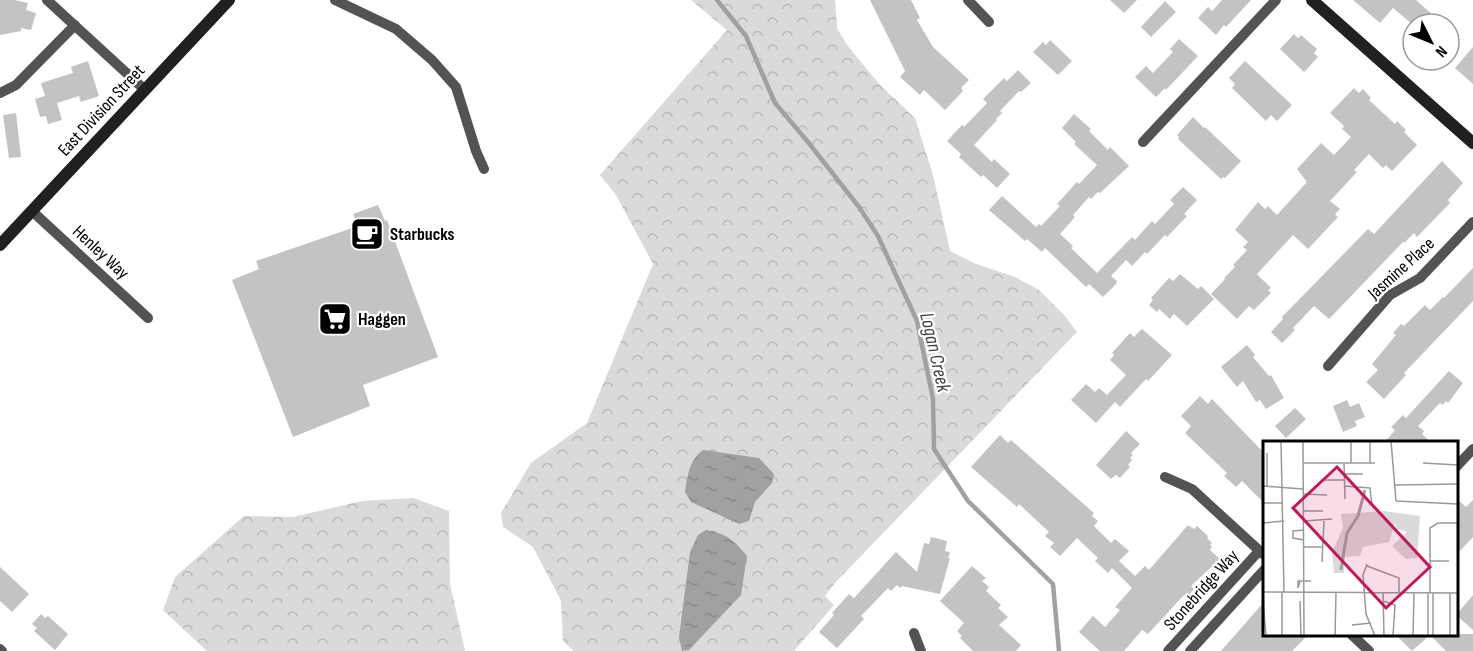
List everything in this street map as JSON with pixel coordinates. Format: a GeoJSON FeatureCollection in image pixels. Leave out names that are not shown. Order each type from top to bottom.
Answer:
{"type":"FeatureCollection","features":[{"type":"Feature","properties":{"kind":"street"},"geometry":{"type":"LineString","coordinates":[[47,0],[145,90]]}},
{"type":"Feature","properties":{"kind":"street","name":"East Division Street"},"geometry":{"type":"LineString","coordinates":[[0,245],[229,0]]}},
{"type":"Feature","properties":{"kind":"street"},"geometry":{"type":"LineString","coordinates":[[335,0],[396,29],[432,60],[456,87],[484,169]]}},
{"type":"Feature","properties":{"kind":"street"},"geometry":{"type":"LineString","coordinates":[[968,0],[989,22]]}},
{"type":"Feature","properties":{"kind":"street"},"geometry":{"type":"LineString","coordinates":[[1143,142],[1276,0]]}},
{"type":"Feature","properties":{"kind":"street"},"geometry":{"type":"LineString","coordinates":[[1312,0],[1473,143]]}},
{"type":"Feature","properties":{"kind":"street"},"geometry":{"type":"LineString","coordinates":[[0,93],[16,85],[75,25]]}},
{"type":"Feature","properties":{"kind":"street","name":"Henley Way"},"geometry":{"type":"LineString","coordinates":[[32,211],[148,318]]}},
{"type":"Feature","properties":{"kind":"street","name":"Jasmine Place"},"geometry":{"type":"LineString","coordinates":[[1328,366],[1390,295],[1420,278],[1473,222]]}},
{"type":"Feature","properties":{"kind":"street"},"geometry":{"type":"LineString","coordinates":[[1458,465],[1473,449]]}},
{"type":"Feature","properties":{"kind":"street"},"geometry":{"type":"LineString","coordinates":[[1165,477],[1192,489],[1262,553]]}},
{"type":"Feature","properties":{"kind":"street","name":"Stonebridge Way"},"geometry":{"type":"LineString","coordinates":[[1168,651],[1262,553]]}},
{"type":"Feature","properties":{"kind":"street","name":"Stonebridge Way"},"geometry":{"type":"LineString","coordinates":[[1190,651],[1263,571]]}},
{"type":"Feature","properties":{"kind":"street"},"geometry":{"type":"LineString","coordinates":[[914,633],[921,651]]}},
{"type":"Feature","properties":{"kind":"street"},"geometry":{"type":"LineString","coordinates":[[1353,636],[1369,651]]}},
{"type":"Feature","properties":{"kind":"green space"},"geometry":{"type":"Polygon","coordinates":[[[691,0],[835,0],[837,28],[847,45],[880,85],[915,118],[933,175],[950,251],[976,264],[1015,277],[1039,290],[1065,316],[1077,332],[835,583],[825,596],[834,605],[794,651],[574,651],[563,641],[561,601],[533,547],[503,527],[501,513],[531,463],[587,423],[653,264],[616,195],[600,175],[727,30],[691,0]]]}},
{"type":"Feature","properties":{"kind":"green space"},"geometry":{"type":"Polygon","coordinates":[[[413,498],[449,511],[450,584],[465,651],[207,651],[163,610],[175,577],[244,516],[293,517],[362,501],[413,498]]]}},
{"type":"Feature","properties":{"kind":"water"},"geometry":{"type":"Polygon","coordinates":[[[703,450],[759,458],[774,474],[772,483],[755,502],[749,521],[739,524],[691,502],[685,492],[688,474],[695,458],[703,450]]]}},
{"type":"Feature","properties":{"kind":"water"},"geometry":{"type":"Polygon","coordinates":[[[706,530],[730,538],[747,556],[741,595],[689,650],[682,651],[679,637],[690,552],[698,535],[706,530]]]}},
{"type":"Feature","properties":{"kind":"building"},"geometry":{"type":"Polygon","coordinates":[[[0,0],[28,3],[26,10],[36,13],[31,30],[21,28],[21,31],[0,35],[0,0]]]}},
{"type":"Feature","properties":{"kind":"building"},"geometry":{"type":"Polygon","coordinates":[[[870,0],[911,0],[920,18],[917,20],[933,47],[969,80],[961,88],[963,91],[945,110],[924,90],[920,95],[900,77],[905,71],[870,0]]]}},
{"type":"Feature","properties":{"kind":"building"},"geometry":{"type":"Polygon","coordinates":[[[1110,0],[1137,0],[1124,13],[1110,0]]]}},
{"type":"Feature","properties":{"kind":"building"},"geometry":{"type":"Polygon","coordinates":[[[1222,0],[1251,0],[1216,35],[1198,18],[1208,7],[1212,11],[1222,0]]]}},
{"type":"Feature","properties":{"kind":"building"},"geometry":{"type":"Polygon","coordinates":[[[1353,0],[1416,0],[1430,12],[1401,12],[1401,15],[1393,8],[1380,23],[1353,0]]]}},
{"type":"Feature","properties":{"kind":"building"},"geometry":{"type":"Polygon","coordinates":[[[1165,1],[1176,12],[1151,37],[1141,27],[1165,1]]]}},
{"type":"Feature","properties":{"kind":"building"},"geometry":{"type":"Polygon","coordinates":[[[1294,34],[1298,38],[1301,35],[1317,49],[1314,53],[1318,57],[1304,72],[1280,49],[1294,34]]]}},
{"type":"Feature","properties":{"kind":"building"},"geometry":{"type":"Polygon","coordinates":[[[1179,39],[1198,56],[1166,90],[1165,88],[1156,97],[1135,77],[1146,66],[1153,73],[1173,52],[1170,49],[1179,39]]]}},
{"type":"Feature","properties":{"kind":"building"},"geometry":{"type":"Polygon","coordinates":[[[1050,40],[1072,61],[1058,75],[1033,52],[1043,42],[1046,45],[1050,40]]]}},
{"type":"Feature","properties":{"kind":"building"},"geometry":{"type":"Polygon","coordinates":[[[1473,47],[1473,84],[1460,72],[1461,61],[1473,47]]]}},
{"type":"Feature","properties":{"kind":"building"},"geometry":{"type":"Polygon","coordinates":[[[88,61],[99,96],[81,102],[79,96],[57,103],[62,120],[48,124],[46,116],[40,117],[35,99],[45,96],[41,83],[73,73],[71,67],[88,61]]]}},
{"type":"Feature","properties":{"kind":"building"},"geometry":{"type":"Polygon","coordinates":[[[1245,61],[1292,105],[1277,121],[1271,115],[1266,121],[1232,88],[1235,84],[1229,78],[1245,61]]]}},
{"type":"Feature","properties":{"kind":"building"},"geometry":{"type":"Polygon","coordinates":[[[1018,70],[1031,83],[1021,92],[1019,91],[1000,111],[1002,113],[997,120],[974,145],[992,162],[994,159],[1010,174],[997,188],[959,157],[961,154],[947,141],[987,103],[983,99],[1004,78],[1007,81],[1018,70]]]}},
{"type":"Feature","properties":{"kind":"building"},"geometry":{"type":"Polygon","coordinates":[[[1354,88],[1359,93],[1363,89],[1371,98],[1369,100],[1395,124],[1397,121],[1417,145],[1392,171],[1386,165],[1383,168],[1369,154],[1354,170],[1357,172],[1330,201],[1340,209],[1335,214],[1338,217],[1308,249],[1293,235],[1257,274],[1271,288],[1268,290],[1271,293],[1254,310],[1249,306],[1237,319],[1211,294],[1247,250],[1243,247],[1248,242],[1235,230],[1258,202],[1265,209],[1268,206],[1277,215],[1307,182],[1297,169],[1321,143],[1334,155],[1351,137],[1342,129],[1344,126],[1330,113],[1354,88]]]}},
{"type":"Feature","properties":{"kind":"building"},"geometry":{"type":"Polygon","coordinates":[[[16,113],[21,157],[9,158],[3,115],[16,113]]]}},
{"type":"Feature","properties":{"kind":"building"},"geometry":{"type":"Polygon","coordinates":[[[1074,114],[1091,129],[1089,131],[1108,150],[1110,147],[1129,166],[1100,193],[1098,192],[1091,199],[1089,197],[1060,234],[1097,273],[1132,237],[1135,240],[1152,221],[1155,224],[1174,204],[1170,200],[1183,187],[1197,200],[1184,214],[1187,216],[1147,254],[1145,252],[1132,266],[1126,260],[1111,276],[1117,281],[1116,284],[1103,297],[1089,284],[1086,287],[1045,248],[1042,252],[1027,239],[1025,241],[989,210],[1002,196],[1036,227],[1039,224],[1041,226],[1060,206],[1057,204],[1077,182],[1079,184],[1097,165],[1074,144],[1076,142],[1062,128],[1074,114]]]}},
{"type":"Feature","properties":{"kind":"building"},"geometry":{"type":"Polygon","coordinates":[[[1193,117],[1241,161],[1225,178],[1221,179],[1178,139],[1177,135],[1193,117]]]}},
{"type":"Feature","properties":{"kind":"building"},"geometry":{"type":"Polygon","coordinates":[[[1442,161],[1463,183],[1448,200],[1450,203],[1417,237],[1414,233],[1403,242],[1329,319],[1314,306],[1282,343],[1271,332],[1283,319],[1282,317],[1368,229],[1374,234],[1442,161]]]}},
{"type":"Feature","properties":{"kind":"building","name":"Haggen"},"geometry":{"type":"Polygon","coordinates":[[[378,205],[385,221],[387,220],[438,357],[363,385],[370,406],[293,437],[232,280],[259,269],[256,261],[358,226],[353,214],[378,205]]]}},
{"type":"Feature","properties":{"kind":"building"},"geometry":{"type":"Polygon","coordinates":[[[1473,268],[1473,301],[1404,373],[1406,375],[1384,399],[1366,382],[1378,370],[1372,364],[1396,335],[1393,333],[1401,324],[1404,326],[1425,305],[1430,310],[1473,268]]]}},
{"type":"Feature","properties":{"kind":"building"},"geometry":{"type":"Polygon","coordinates":[[[1180,274],[1198,289],[1201,286],[1214,299],[1187,326],[1174,314],[1170,319],[1159,309],[1157,312],[1149,305],[1153,300],[1151,298],[1169,278],[1173,281],[1180,274]]]}},
{"type":"Feature","properties":{"kind":"building"},"geometry":{"type":"Polygon","coordinates":[[[1142,329],[1172,355],[1120,407],[1115,402],[1096,423],[1071,400],[1086,384],[1095,392],[1099,388],[1107,395],[1126,375],[1110,360],[1114,355],[1112,353],[1130,333],[1134,337],[1142,329]]]}},
{"type":"Feature","properties":{"kind":"building"},"geometry":{"type":"Polygon","coordinates":[[[1247,345],[1255,355],[1253,357],[1269,376],[1271,375],[1284,398],[1266,409],[1260,400],[1256,402],[1243,381],[1237,387],[1221,367],[1247,345]]]}},
{"type":"Feature","properties":{"kind":"building"},"geometry":{"type":"Polygon","coordinates":[[[1449,371],[1463,383],[1448,403],[1446,401],[1443,405],[1440,403],[1418,426],[1424,431],[1422,434],[1430,441],[1386,441],[1395,430],[1391,427],[1403,415],[1406,418],[1449,371]]]}},
{"type":"Feature","properties":{"kind":"building"},"geometry":{"type":"Polygon","coordinates":[[[1200,396],[1208,404],[1212,399],[1263,452],[1263,502],[1242,481],[1236,487],[1224,476],[1227,473],[1185,433],[1191,426],[1181,416],[1200,396]]]}},
{"type":"Feature","properties":{"kind":"building"},"geometry":{"type":"Polygon","coordinates":[[[1347,400],[1350,407],[1359,403],[1365,417],[1355,421],[1357,426],[1343,432],[1333,406],[1347,400]]]}},
{"type":"Feature","properties":{"kind":"building"},"geometry":{"type":"Polygon","coordinates":[[[1295,408],[1306,419],[1286,438],[1275,426],[1295,408]]]}},
{"type":"Feature","properties":{"kind":"building"},"geometry":{"type":"Polygon","coordinates":[[[1126,431],[1140,444],[1131,453],[1132,460],[1128,465],[1130,467],[1120,478],[1116,475],[1111,479],[1096,465],[1126,431]]]}},
{"type":"Feature","properties":{"kind":"building"},"geometry":{"type":"Polygon","coordinates":[[[1000,435],[1008,443],[1011,440],[1094,513],[1092,516],[1098,521],[1094,526],[1111,543],[1115,539],[1129,551],[1119,561],[1135,576],[1145,566],[1149,570],[1188,525],[1194,529],[1197,526],[1208,536],[1207,538],[1212,543],[1210,550],[1220,559],[1191,586],[1194,589],[1187,597],[1184,595],[1148,634],[1142,630],[1124,651],[1100,651],[1079,632],[1093,616],[1105,627],[1120,610],[1115,607],[1132,588],[1112,568],[1108,573],[1095,561],[1098,558],[1077,538],[1060,556],[1050,547],[1054,543],[1045,536],[1049,532],[1019,504],[1017,507],[971,467],[1000,435]]]}},
{"type":"Feature","properties":{"kind":"building"},"geometry":{"type":"Polygon","coordinates":[[[1458,500],[1466,507],[1473,500],[1473,537],[1458,553],[1458,500]]]}},
{"type":"Feature","properties":{"kind":"building"},"geometry":{"type":"Polygon","coordinates":[[[931,537],[947,541],[945,551],[950,552],[940,594],[902,586],[900,588],[897,585],[891,591],[888,588],[861,616],[864,619],[837,648],[819,632],[849,594],[854,598],[896,552],[917,572],[924,543],[929,544],[931,537]]]}},
{"type":"Feature","properties":{"kind":"building"},"geometry":{"type":"Polygon","coordinates":[[[972,566],[986,578],[982,581],[989,587],[986,591],[1001,605],[998,608],[1008,617],[999,625],[1021,645],[1016,651],[973,651],[960,638],[962,636],[957,631],[964,623],[940,601],[972,566]]]}},
{"type":"Feature","properties":{"kind":"building"},"geometry":{"type":"Polygon","coordinates":[[[0,567],[29,594],[12,612],[0,601],[0,567]]]}},
{"type":"Feature","properties":{"kind":"building"},"geometry":{"type":"Polygon","coordinates":[[[1473,595],[1473,630],[1458,617],[1458,613],[1473,595]]]}},
{"type":"Feature","properties":{"kind":"building"},"geometry":{"type":"Polygon","coordinates":[[[1263,603],[1263,636],[1307,636],[1292,651],[1221,651],[1263,603]]]}},
{"type":"Feature","properties":{"kind":"building"},"geometry":{"type":"Polygon","coordinates":[[[41,614],[45,618],[48,616],[68,634],[55,650],[34,631],[37,628],[32,624],[41,614]]]}},
{"type":"Feature","properties":{"kind":"building"},"geometry":{"type":"Polygon","coordinates":[[[1473,634],[1473,651],[1446,651],[1431,636],[1473,634]]]}},
{"type":"Feature","properties":{"kind":"building"},"geometry":{"type":"Polygon","coordinates":[[[1397,636],[1429,636],[1412,651],[1397,636]]]}},
{"type":"Feature","properties":{"kind":"waterway","name":"Logan Creek"},"geometry":{"type":"LineString","coordinates":[[717,0],[746,36],[775,103],[859,207],[878,236],[917,321],[933,399],[934,449],[968,501],[1053,584],[1059,651]]}},
{"type":"Feature","properties":{"kind":"place","name":"Starbucks"},"geometry":{"type":"Point","coordinates":[367,234]}},
{"type":"Feature","properties":{"kind":"place","name":"Haggen"},"geometry":{"type":"Point","coordinates":[335,319]}}]}
